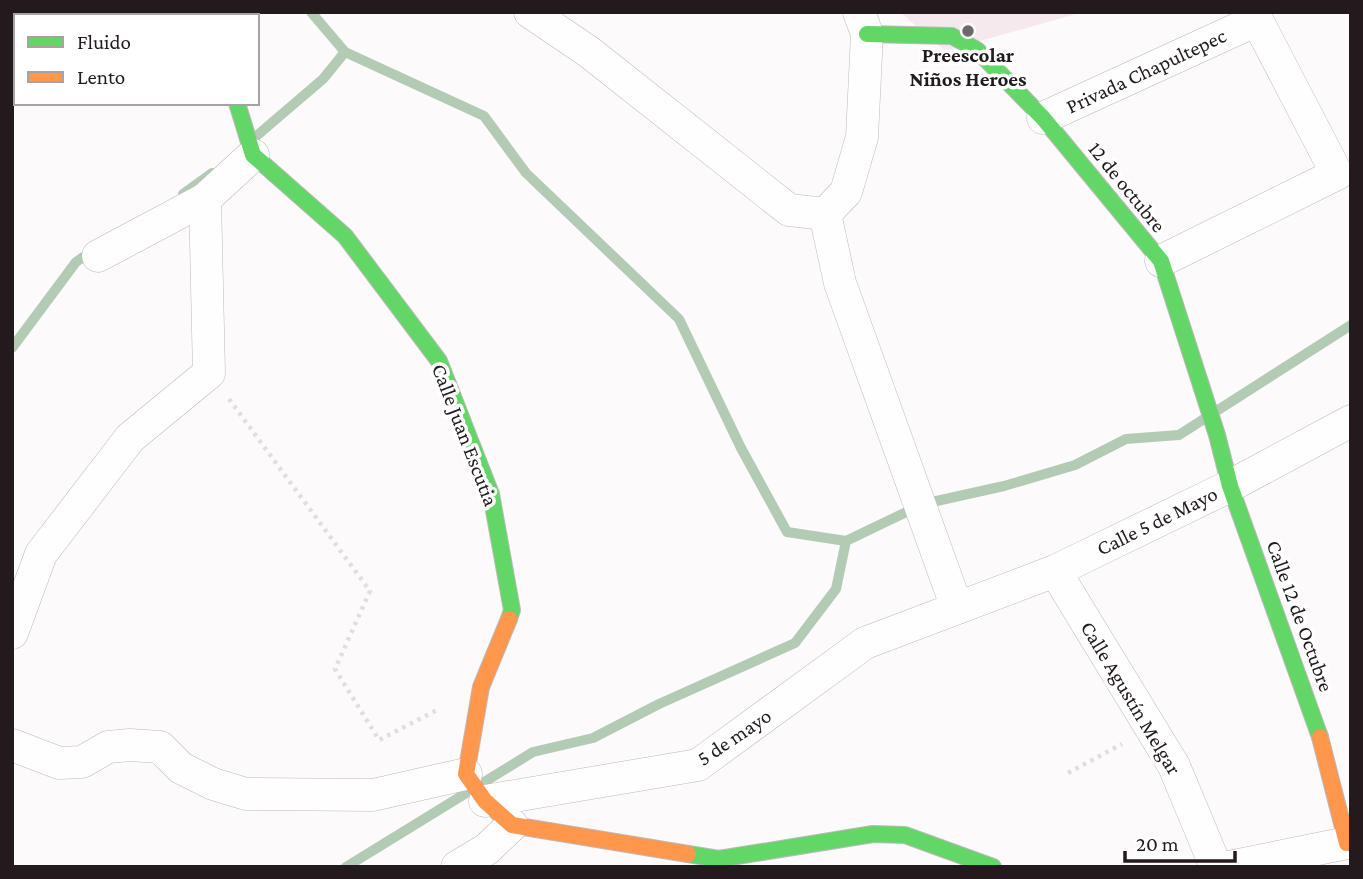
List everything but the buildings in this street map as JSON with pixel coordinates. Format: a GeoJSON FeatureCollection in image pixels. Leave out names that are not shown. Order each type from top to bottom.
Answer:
{"type":"FeatureCollection","features":[{"type":"Feature","properties":{"kind":"street"},"geometry":{"type":"LineString","coordinates":[[530,12],[589,51],[789,210],[825,214]]}},
{"type":"Feature","properties":{"kind":"street","name":"Privada Chapultepec"},"geometry":{"type":"LineString","coordinates":[[1043,118],[1257,20],[1337,174],[1161,261]]}},
{"type":"Feature","properties":{"kind":"street"},"geometry":{"type":"LineString","coordinates":[[825,214],[846,192],[862,137],[863,23]]}},
{"type":"Feature","properties":{"kind":"street","name":"12 de octubre"},"geometry":{"type":"LineString","coordinates":[[863,23],[951,36],[977,50],[1043,118],[1161,261],[1217,435],[1230,486]]}},
{"type":"Feature","properties":{"kind":"street"},"geometry":{"type":"LineString","coordinates":[[98,256],[205,199],[253,155],[238,105]]}},
{"type":"Feature","properties":{"kind":"street","name":"Calle Juan Escutia"},"geometry":{"type":"LineString","coordinates":[[253,155],[345,236],[439,361],[491,494],[512,610],[481,687],[466,774]]}},
{"type":"Feature","properties":{"kind":"street"},"geometry":{"type":"LineString","coordinates":[[12,633],[41,554],[130,438],[209,373],[205,199]]}},
{"type":"Feature","properties":{"kind":"street"},"geometry":{"type":"LineString","coordinates":[[825,214],[840,283],[957,608]]}},
{"type":"Feature","properties":{"kind":"street","name":"Calle 5 de Mayo"},"geometry":{"type":"LineString","coordinates":[[957,608],[1055,571],[1230,486],[1351,421]]}},
{"type":"Feature","properties":{"kind":"street","name":"Calle 12 de Octubre"},"geometry":{"type":"LineString","coordinates":[[1230,486],[1316,722],[1349,843]]}},
{"type":"Feature","properties":{"kind":"street","name":"Calle Agustín Melgar"},"geometry":{"type":"LineString","coordinates":[[1055,571],[1174,766],[1216,867]]}},
{"type":"Feature","properties":{"kind":"street","name":"5 de mayo"},"geometry":{"type":"LineString","coordinates":[[485,801],[698,765],[865,643],[957,608]]}},
{"type":"Feature","properties":{"kind":"street"},"geometry":{"type":"LineString","coordinates":[[12,745],[59,763],[82,762],[108,747],[160,747],[181,768],[213,784],[246,794],[373,794],[466,774],[485,801],[512,825],[720,863],[873,834],[905,835],[993,867]]}},
{"type":"Feature","properties":{"kind":"street"},"geometry":{"type":"LineString","coordinates":[[457,867],[487,849],[512,825]]}},
{"type":"Feature","properties":{"kind":"street"},"geometry":{"type":"LineString","coordinates":[[1229,867],[1349,843]]}},
{"type":"Feature","properties":{"kind":"path"},"geometry":{"type":"LineString","coordinates":[[209,373],[370,591],[335,669],[379,740],[481,687]]}},
{"type":"Feature","properties":{"kind":"path"},"geometry":{"type":"LineString","coordinates":[[1068,773],[1152,729]]}},
{"type":"Feature","properties":{"kind":"shaded area","name":"Preescolar Niños Heroes"},"geometry":{"type":"Polygon","coordinates":[[[900,12],[1083,12],[945,51],[900,12]]]}},
{"type":"Feature","properties":{"kind":"waterway"},"geometry":{"type":"LineString","coordinates":[[311,12],[345,52],[484,116],[526,173],[679,319],[741,448],[787,532],[846,541]]}},
{"type":"Feature","properties":{"kind":"waterway"},"geometry":{"type":"LineString","coordinates":[[254,138],[323,79],[345,52]]}},
{"type":"Feature","properties":{"kind":"waterway"},"geometry":{"type":"LineString","coordinates":[[183,194],[212,173]]}},
{"type":"Feature","properties":{"kind":"waterway"},"geometry":{"type":"LineString","coordinates":[[12,348],[76,262],[92,251]]}},
{"type":"Feature","properties":{"kind":"waterway"},"geometry":{"type":"LineString","coordinates":[[346,867],[533,752],[593,738],[659,704],[795,643],[836,589],[846,541],[923,504],[1004,486],[1075,465],[1126,439],[1179,435],[1351,325]]}},
{"type":"Feature","properties":{"kind":"traffic: fast"},"geometry":{"type":"LineString","coordinates":[[867,34],[952,36],[977,50],[1043,118],[1161,261],[1217,435],[1230,486],[1320,737]]}},
{"type":"Feature","properties":{"kind":"traffic: fast"},"geometry":{"type":"LineString","coordinates":[[238,105],[253,155],[345,236],[439,361],[491,494],[512,610],[509,619]]}},
{"type":"Feature","properties":{"kind":"traffic: fast"},"geometry":{"type":"LineString","coordinates":[[688,854],[719,859],[873,834],[905,835],[993,867]]}},
{"type":"Feature","properties":{"kind":"traffic: slow"},"geometry":{"type":"LineString","coordinates":[[509,619],[481,687],[466,774],[485,801],[512,825],[688,854]]}},
{"type":"Feature","properties":{"kind":"traffic: slow"},"geometry":{"type":"LineString","coordinates":[[1320,737],[1347,843],[1351,843]]}},
{"type":"Feature","properties":{"kind":"place","name":"Preescolar Niños Heroes"},"geometry":{"type":"Point","coordinates":[968,31]}}]}
